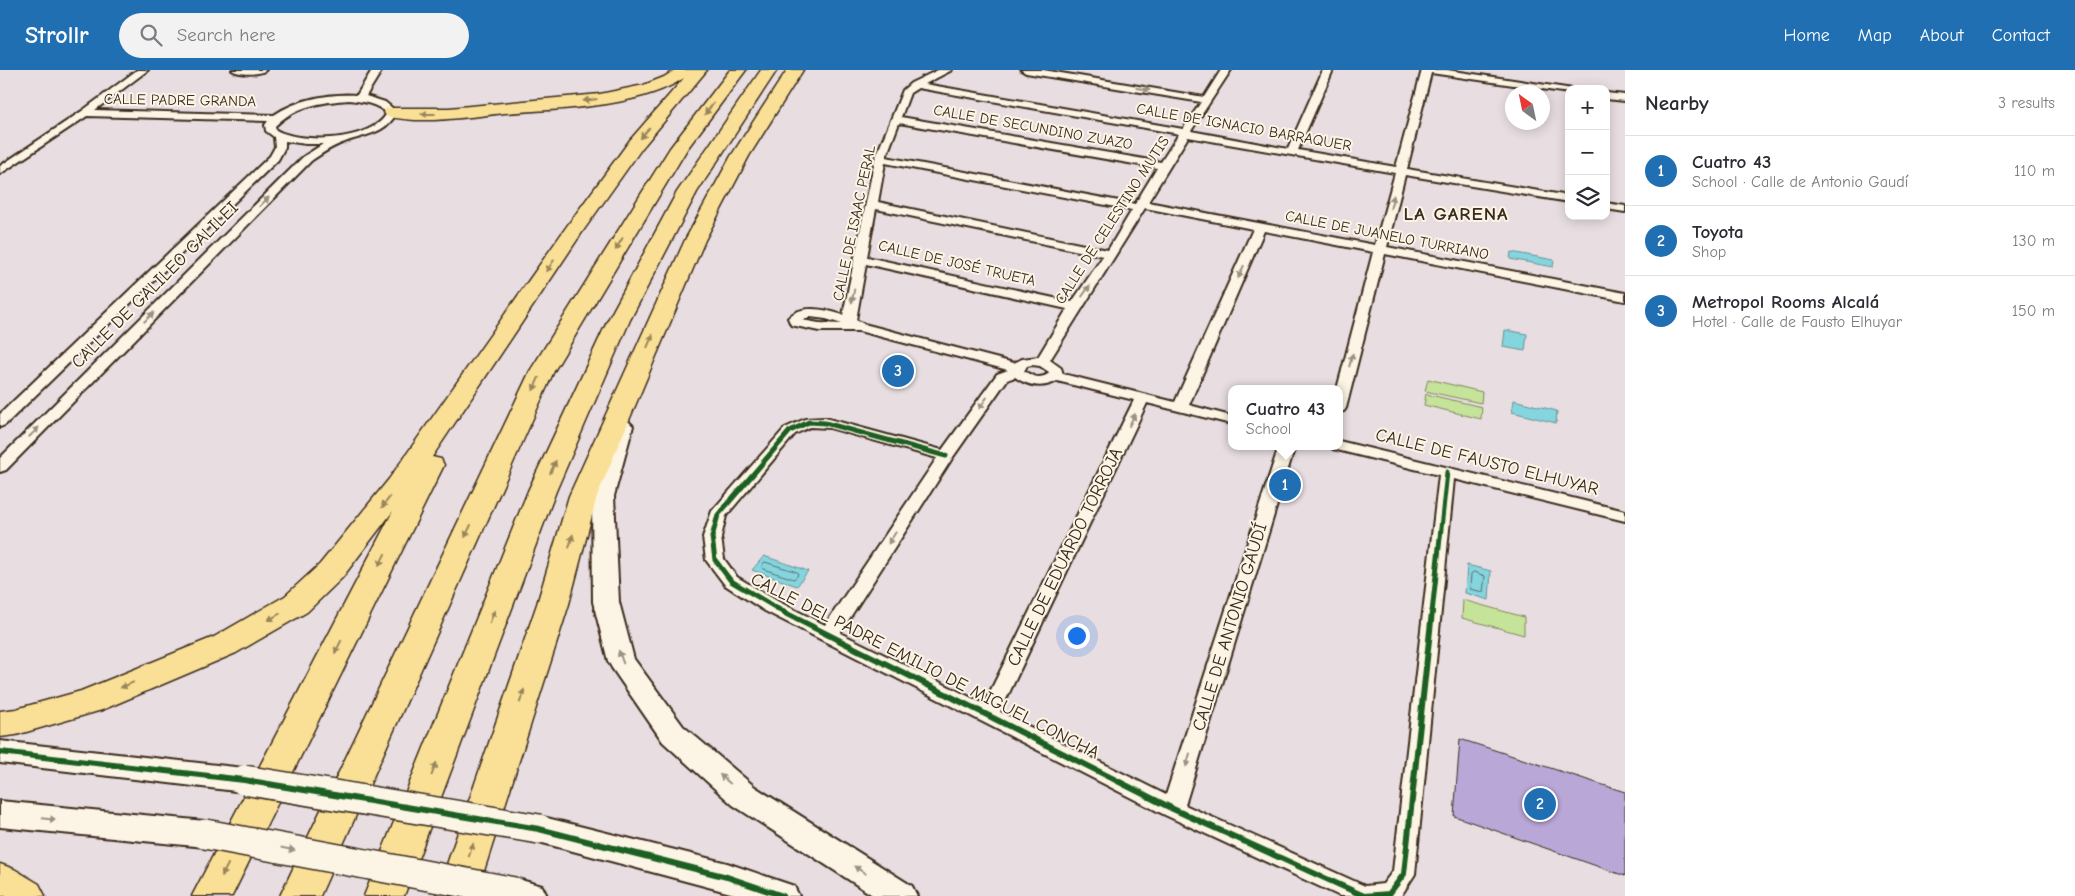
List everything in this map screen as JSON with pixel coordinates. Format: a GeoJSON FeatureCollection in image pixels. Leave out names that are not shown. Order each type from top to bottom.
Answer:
{"type":"FeatureCollection","features":[{"type":"Feature","properties":{"kind":"highway"},"geometry":{"type":"LineString","coordinates":[[392,112],[434,114],[606,98],[658,86],[675,78],[685,70]]}},
{"type":"Feature","properties":{"kind":"highway"},"geometry":{"type":"LineString","coordinates":[[0,724],[16,722],[90,701],[225,644],[296,604],[332,571],[393,493],[486,362],[574,230],[636,144],[699,70]]}},
{"type":"Feature","properties":{"kind":"highway"},"geometry":{"type":"LineString","coordinates":[[300,896],[542,371],[679,148],[738,70]]}},
{"type":"Feature","properties":{"kind":"highway"},"geometry":{"type":"LineString","coordinates":[[384,896],[542,491],[619,320],[687,192],[769,70]]}},
{"type":"Feature","properties":{"kind":"highway"},"geometry":{"type":"LineString","coordinates":[[619,320],[663,267],[703,189],[745,122],[790,70]]}},
{"type":"Feature","properties":{"kind":"highway"},"geometry":{"type":"LineString","coordinates":[[456,896],[553,604],[583,496],[700,232],[753,134],[795,70]]}},
{"type":"Feature","properties":{"kind":"highway"},"geometry":{"type":"LineString","coordinates":[[212,896],[419,488],[486,362]]}},
{"type":"Feature","properties":{"kind":"highway"},"geometry":{"type":"LineString","coordinates":[[0,881],[25,896]]}},
{"type":"Feature","properties":{"kind":"street"},"geometry":{"type":"LineString","coordinates":[[0,170],[85,113],[144,70]]}},
{"type":"Feature","properties":{"kind":"street"},"geometry":{"type":"LineString","coordinates":[[237,70],[261,70]]}},
{"type":"Feature","properties":{"kind":"street"},"geometry":{"type":"LineString","coordinates":[[360,98],[377,70]]}},
{"type":"Feature","properties":{"kind":"street"},"geometry":{"type":"LineString","coordinates":[[914,85],[932,75],[947,70]]}},
{"type":"Feature","properties":{"kind":"street"},"geometry":{"type":"LineString","coordinates":[[1026,70],[1207,100]]}},
{"type":"Feature","properties":{"kind":"street","name":"CALLE DE CELESTINO MUTIS"},"geometry":{"type":"LineString","coordinates":[[1042,362],[1075,307],[1112,254],[1164,166],[1207,100],[1223,70]]}},
{"type":"Feature","properties":{"kind":"street"},"geometry":{"type":"LineString","coordinates":[[1292,152],[1328,70]]}},
{"type":"Feature","properties":{"kind":"street"},"geometry":{"type":"LineString","coordinates":[[1343,393],[1400,170],[1428,70],[1565,89]]}},
{"type":"Feature","properties":{"kind":"street","name":"CALLE DE ISAAC PERAL"},"geometry":{"type":"LineString","coordinates":[[914,85],[906,92],[880,159],[860,259],[854,324],[1017,370]]}},
{"type":"Feature","properties":{"kind":"street","name":"CALLE DE IGNACIO BARRAQUER"},"geometry":{"type":"LineString","coordinates":[[914,85],[1187,133],[1199,137],[1565,198]]}},
{"type":"Feature","properties":{"kind":"street"},"geometry":{"type":"LineString","coordinates":[[1610,96],[1625,98]]}},
{"type":"Feature","properties":{"kind":"street"},"geometry":{"type":"LineString","coordinates":[[341,98],[360,98],[376,101],[387,105],[392,112],[389,120],[379,127],[363,134],[342,139],[306,142],[279,137],[271,131],[270,125],[274,118],[286,110],[302,104],[341,98]]}},
{"type":"Feature","properties":{"kind":"street","name":"CALLE PADRE GRANDA"},"geometry":{"type":"LineString","coordinates":[[85,113],[274,118]]}},
{"type":"Feature","properties":{"kind":"street","name":"CALLE DE SECUNDINO ZUAZO"},"geometry":{"type":"LineString","coordinates":[[896,119],[1164,166]]}},
{"type":"Feature","properties":{"kind":"street","name":"CALLE DE GALILEO GALILEI"},"geometry":{"type":"LineString","coordinates":[[0,422],[274,158],[280,147],[279,137]]}},
{"type":"Feature","properties":{"kind":"street","name":"CALLE DE GALILEO GALILEI"},"geometry":{"type":"LineString","coordinates":[[0,467],[307,159],[323,147],[342,139]]}},
{"type":"Feature","properties":{"kind":"street","name":"CALLE DE JUANELO TURRIANO"},"geometry":{"type":"LineString","coordinates":[[880,159],[1260,227],[1625,297]]}},
{"type":"Feature","properties":{"kind":"street"},"geometry":{"type":"LineString","coordinates":[[871,204],[1112,254]]}},
{"type":"Feature","properties":{"kind":"street"},"geometry":{"type":"LineString","coordinates":[[1610,207],[1625,209]]}},
{"type":"Feature","properties":{"kind":"street"},"geometry":{"type":"LineString","coordinates":[[1180,408],[1260,227]]}},
{"type":"Feature","properties":{"kind":"street","name":"CALLE DE JOSÉ TRUETA"},"geometry":{"type":"LineString","coordinates":[[860,259],[1075,307]]}},
{"type":"Feature","properties":{"kind":"street"},"geometry":{"type":"LineString","coordinates":[[829,634],[946,456],[1002,377],[1017,370],[1022,363],[1032,361],[1042,362],[1051,366],[1056,371],[1055,376]]}},
{"type":"Feature","properties":{"kind":"street"},"geometry":{"type":"LineString","coordinates":[[1017,370],[1024,378],[1032,381],[1042,382],[1055,376],[1228,419]]}},
{"type":"Feature","properties":{"kind":"street"},"geometry":{"type":"LineString","coordinates":[[635,377],[603,496],[606,602],[621,661],[673,734],[744,796],[901,896]]}},
{"type":"Feature","properties":{"kind":"street","name":"CALLE DE EDUARDO TORROJA"},"geometry":{"type":"LineString","coordinates":[[988,716],[1142,398]]}},
{"type":"Feature","properties":{"kind":"street","name":"CALLE DEL PADRE EMILIO DE MIGUEL CONCHA"},"geometry":{"type":"LineString","coordinates":[[946,456],[815,420],[799,425],[790,431],[718,515],[712,537],[715,560],[731,581],[771,606],[1173,809],[1364,896],[1389,895],[1404,874],[1447,472]]}},
{"type":"Feature","properties":{"kind":"street","name":"CALLE DE FAUSTO ELHUYAR"},"geometry":{"type":"LineString","coordinates":[[1343,447],[1625,516]]}},
{"type":"Feature","properties":{"kind":"street","name":"CALLE DE ANTONIO GAUDÍ"},"geometry":{"type":"LineString","coordinates":[[1173,809],[1286,450]]}},
{"type":"Feature","properties":{"kind":"street"},"geometry":{"type":"LineString","coordinates":[[0,752],[244,780],[539,829],[727,877],[783,896]]}},
{"type":"Feature","properties":{"kind":"street"},"geometry":{"type":"LineString","coordinates":[[0,814],[205,834],[523,894]]}},
{"type":"Feature","properties":{"kind":"green space"},"geometry":{"type":"Polygon","coordinates":[[[1428,379],[1482,392],[1481,403],[1425,391],[1428,379]]]}},
{"type":"Feature","properties":{"kind":"green space"},"geometry":{"type":"Polygon","coordinates":[[[1426,394],[1482,407],[1481,419],[1424,405],[1426,394]]]}},
{"type":"Feature","properties":{"kind":"green space"},"geometry":{"type":"Polygon","coordinates":[[[1463,600],[1524,617],[1524,635],[1462,618],[1463,600]]]}},
{"type":"Feature","properties":{"kind":"water"},"geometry":{"type":"Polygon","coordinates":[[[1511,252],[1554,260],[1553,267],[1510,259],[1511,252]]]}},
{"type":"Feature","properties":{"kind":"water"},"geometry":{"type":"Polygon","coordinates":[[[1505,330],[1527,334],[1525,351],[1503,347],[1505,330]]]}},
{"type":"Feature","properties":{"kind":"water"},"geometry":{"type":"Polygon","coordinates":[[[1514,400],[1557,411],[1556,423],[1512,412],[1514,400]]]}},
{"type":"Feature","properties":{"kind":"water"},"geometry":{"type":"Polygon","coordinates":[[[764,556],[808,571],[797,586],[752,570],[764,556]]]}},
{"type":"Feature","properties":{"kind":"water"},"geometry":{"type":"Polygon","coordinates":[[[1467,565],[1491,571],[1489,600],[1465,593],[1467,565]]]}},
{"type":"Feature","properties":{"kind":"building"},"geometry":{"type":"Polygon","coordinates":[[[1460,739],[1625,792],[1625,876],[1454,816],[1460,739]]]}},
{"type":"Feature","properties":{"kind":"cycle path"},"geometry":{"type":"LineString","coordinates":[[946,456],[832,424],[809,422],[800,425],[790,431],[718,515],[712,537],[715,560],[731,581],[771,606],[1173,809],[1364,896],[1389,894],[1404,874],[1447,472]]}},
{"type":"Feature","properties":{"kind":"cycle path"},"geometry":{"type":"LineString","coordinates":[[0,752],[244,780],[539,829],[727,877],[783,896]]}},
{"type":"Feature","properties":{"kind":"place","name":"Metropol Rooms Alcalá"},"geometry":{"type":"Point","coordinates":[898,371]}},
{"type":"Feature","properties":{"kind":"place","name":"Cuatro 43"},"geometry":{"type":"Point","coordinates":[1285,485]}},
{"type":"Feature","properties":{"kind":"place","name":"Toyota"},"geometry":{"type":"Point","coordinates":[1540,804]}},
{"type":"Feature","properties":{"kind":"district","name":"LA GARENA"},"geometry":{"type":"Point","coordinates":[1456,214]}}]}
